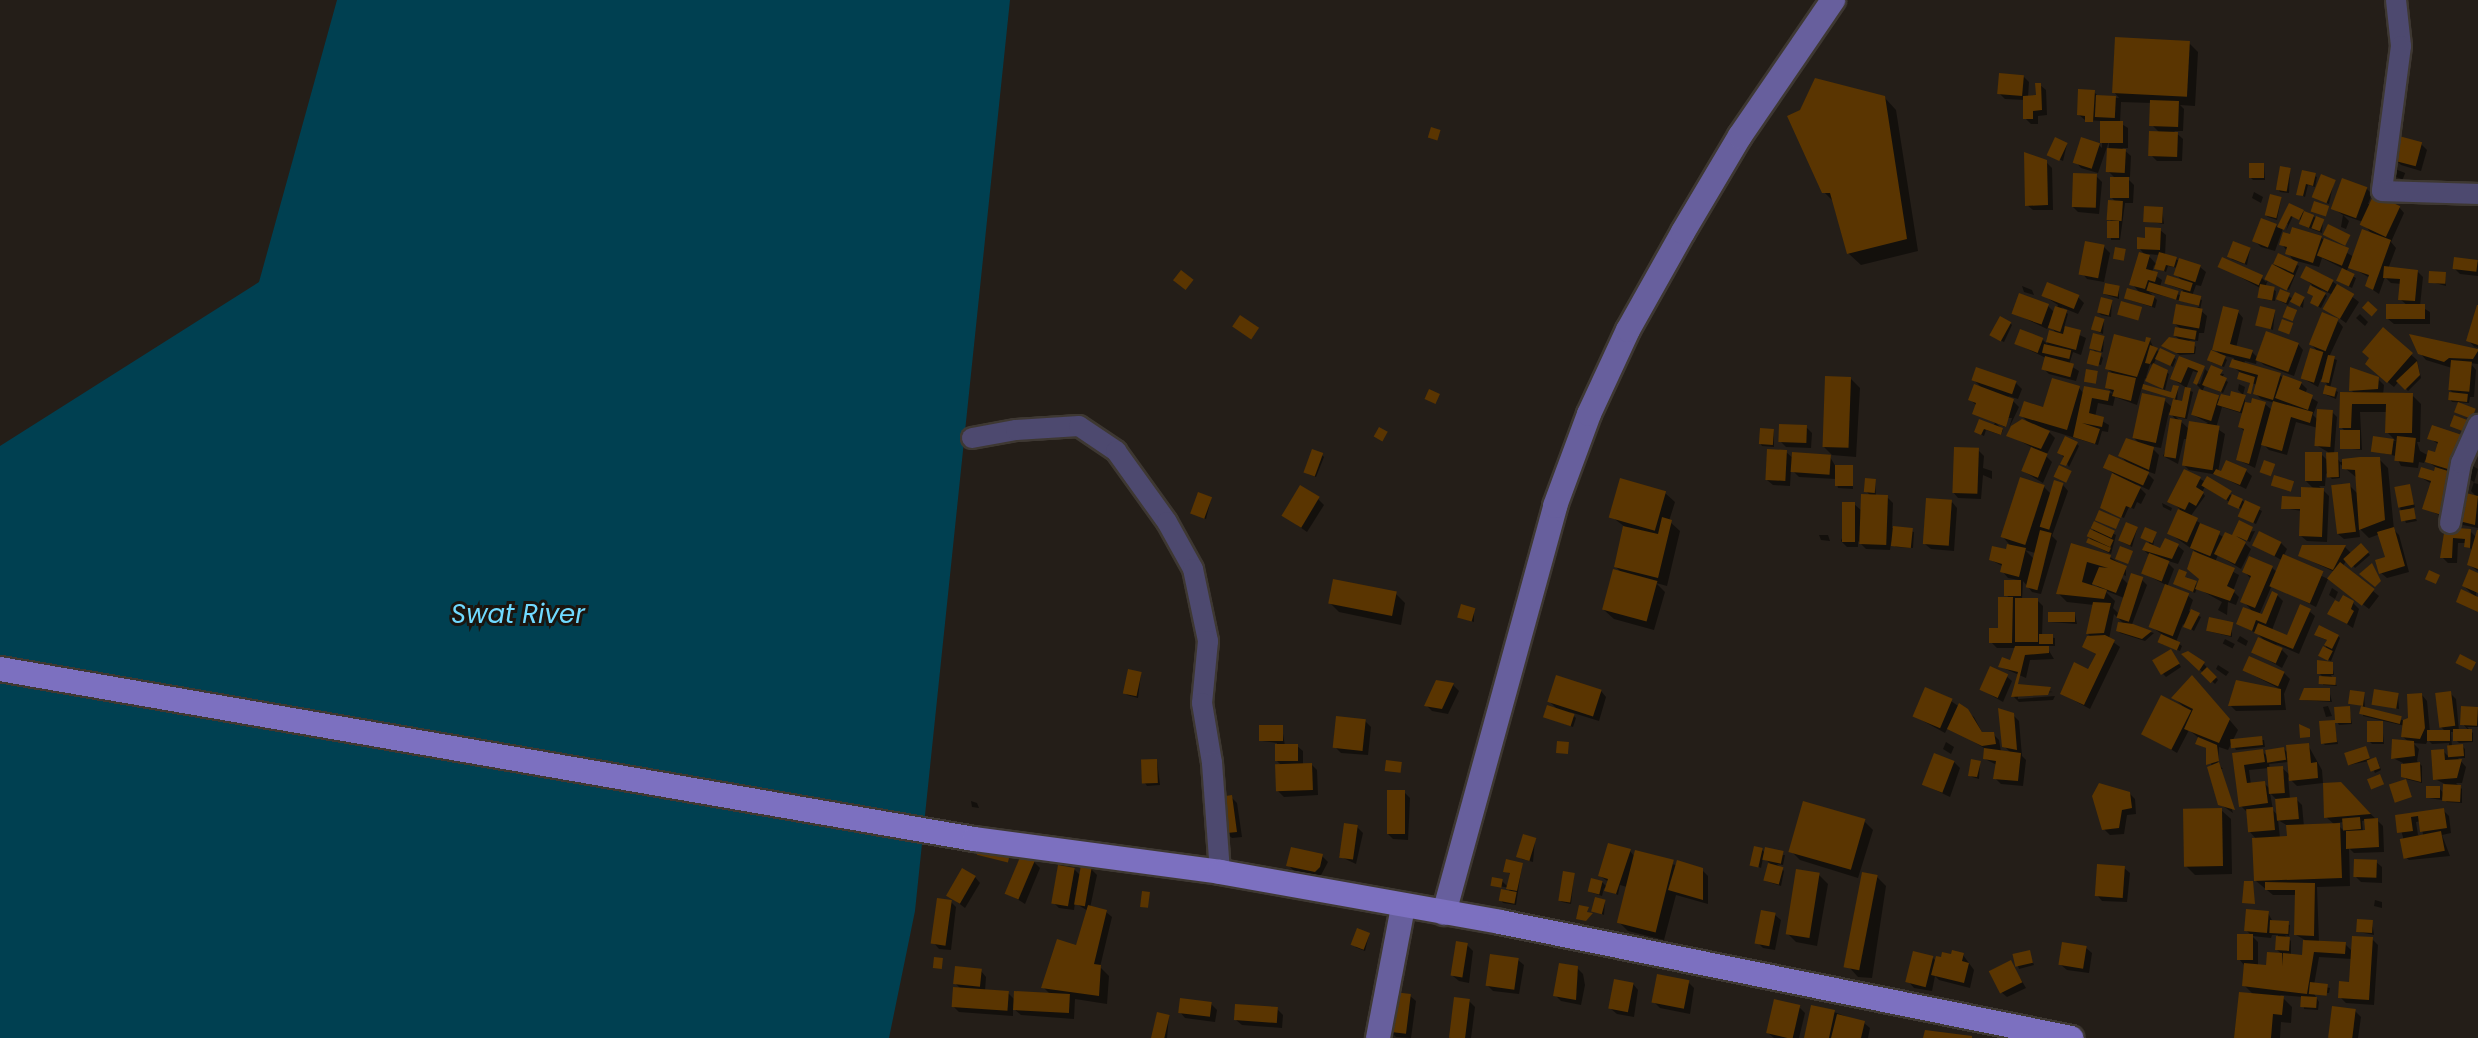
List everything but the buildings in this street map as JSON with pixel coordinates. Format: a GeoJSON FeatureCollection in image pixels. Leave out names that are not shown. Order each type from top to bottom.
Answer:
{"type":"FeatureCollection","features":[{"type":"Feature","properties":{"kind":"main road"},"geometry":{"type":"LineString","coordinates":[[1444,913],[1555,506],[1589,414],[1628,330],[1683,232],[1740,136],[1833,0]]}},
{"type":"Feature","properties":{"kind":"main road"},"geometry":{"type":"LineString","coordinates":[[0,669],[974,839],[1220,872],[1444,913],[2071,1038]]}},
{"type":"Feature","properties":{"kind":"main road"},"geometry":{"type":"LineString","coordinates":[[1378,1038],[1403,907]]}},
{"type":"Feature","properties":{"kind":"street"},"geometry":{"type":"LineString","coordinates":[[2396,0],[2401,46],[2382,191],[2478,194]]}},
{"type":"Feature","properties":{"kind":"street"},"geometry":{"type":"LineString","coordinates":[[2450,523],[2461,463],[2478,425]]}},
{"type":"Feature","properties":{"kind":"street"},"geometry":{"type":"LineString","coordinates":[[972,438],[1016,430],[1079,426],[1116,451],[1167,522],[1193,569],[1208,641],[1202,703],[1212,763],[1220,872]]}},
{"type":"Feature","properties":{"kind":"water","name":"Swat River"},"geometry":{"type":"Polygon","coordinates":[[[337,0],[1010,0],[915,911],[889,1038],[0,1038],[0,446],[259,282],[337,0]]]}}]}
